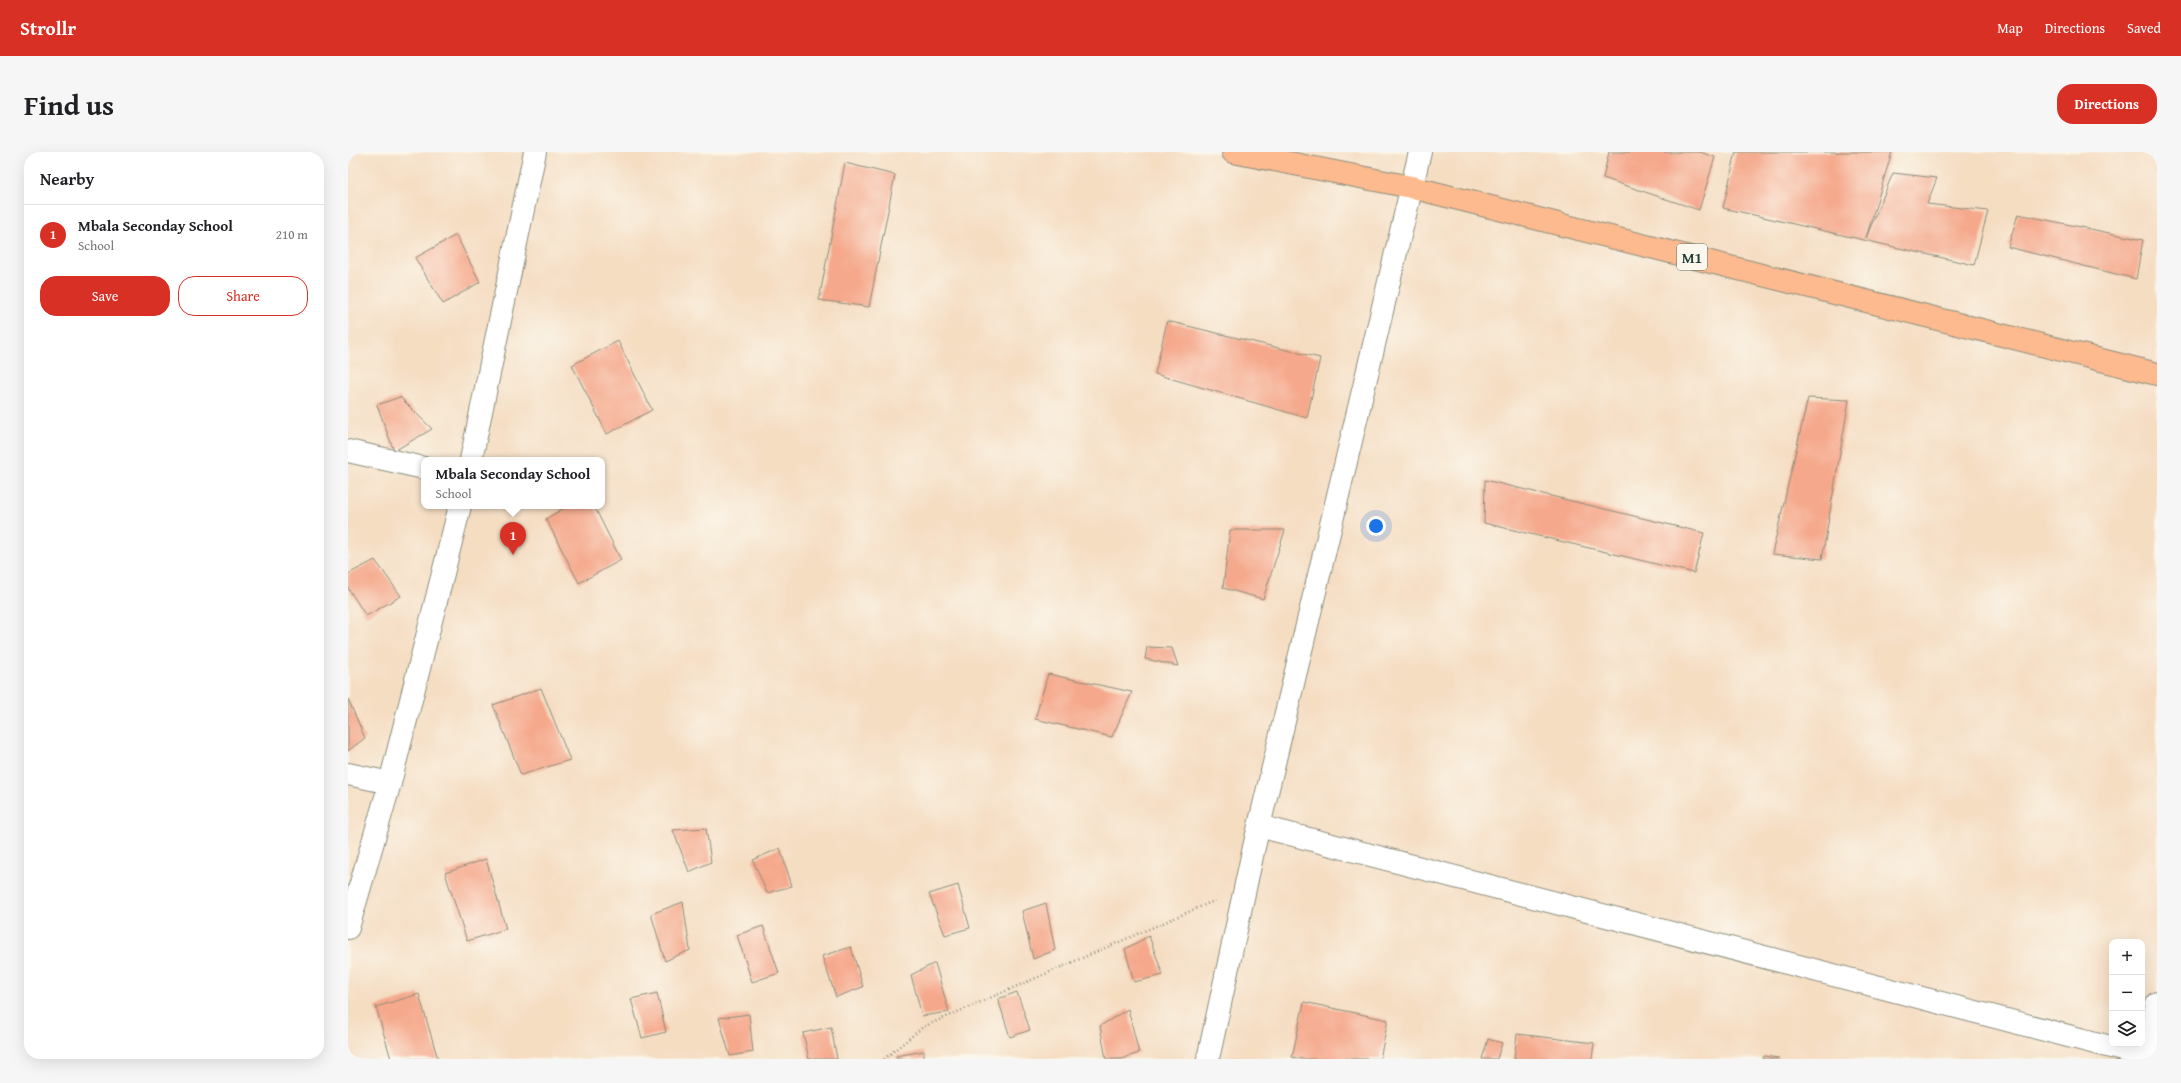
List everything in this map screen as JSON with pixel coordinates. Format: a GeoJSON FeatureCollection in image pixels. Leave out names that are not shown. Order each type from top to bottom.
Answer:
{"type":"FeatureCollection","features":[{"type":"Feature","properties":{"kind":"main road","name":"M1"},"geometry":{"type":"LineString","coordinates":[[1232,152],[1411,187],[2154,371]]}},
{"type":"Feature","properties":{"kind":"street"},"geometry":{"type":"LineString","coordinates":[[472,457],[535,152]]}},
{"type":"Feature","properties":{"kind":"street"},"geometry":{"type":"LineString","coordinates":[[1208,1059],[1259,826],[1420,152]]}},
{"type":"Feature","properties":{"kind":"street"},"geometry":{"type":"LineString","coordinates":[[348,450],[421,467]]}},
{"type":"Feature","properties":{"kind":"street"},"geometry":{"type":"LineString","coordinates":[[348,928],[390,783],[459,509]]}},
{"type":"Feature","properties":{"kind":"street"},"geometry":{"type":"LineString","coordinates":[[348,774],[390,783]]}},
{"type":"Feature","properties":{"kind":"street"},"geometry":{"type":"LineString","coordinates":[[1259,826],[2151,1058],[2157,1003]]}},
{"type":"Feature","properties":{"kind":"path"},"geometry":{"type":"LineString","coordinates":[[884,1059],[923,1027],[1246,887]]}},
{"type":"Feature","properties":{"kind":"building"},"geometry":{"type":"Polygon","coordinates":[[[1609,152],[1700,152],[1715,157],[1699,210],[1603,178],[1609,152]]]}},
{"type":"Feature","properties":{"kind":"building"},"geometry":{"type":"Polygon","coordinates":[[[1736,152],[1892,152],[1866,238],[1893,173],[1937,178],[1927,204],[1988,211],[1974,265],[1723,208],[1736,152]]]}},
{"type":"Feature","properties":{"kind":"building"},"geometry":{"type":"Polygon","coordinates":[[[845,163],[895,175],[869,307],[819,300],[845,163]]]}},
{"type":"Feature","properties":{"kind":"building"},"geometry":{"type":"Polygon","coordinates":[[[2018,214],[2143,240],[2136,279],[2008,247],[2018,214]]]}},
{"type":"Feature","properties":{"kind":"building"},"geometry":{"type":"Polygon","coordinates":[[[456,235],[480,282],[443,304],[415,258],[456,235]]]}},
{"type":"Feature","properties":{"kind":"building"},"geometry":{"type":"Polygon","coordinates":[[[1167,321],[1320,358],[1307,418],[1155,374],[1167,321]]]}},
{"type":"Feature","properties":{"kind":"building"},"geometry":{"type":"Polygon","coordinates":[[[618,341],[652,410],[607,434],[572,365],[618,341]]]}},
{"type":"Feature","properties":{"kind":"building"},"geometry":{"type":"Polygon","coordinates":[[[400,397],[432,429],[394,451],[377,405],[400,397]]]}},
{"type":"Feature","properties":{"kind":"building"},"geometry":{"type":"Polygon","coordinates":[[[1808,398],[1849,400],[1822,559],[1772,554],[1808,398]]]}},
{"type":"Feature","properties":{"kind":"building"},"geometry":{"type":"Polygon","coordinates":[[[1485,480],[1704,533],[1694,573],[1484,523],[1485,480]]]}},
{"type":"Feature","properties":{"kind":"building"},"geometry":{"type":"Polygon","coordinates":[[[562,509],[596,509],[621,560],[579,583],[546,519],[562,509]]]}},
{"type":"Feature","properties":{"kind":"building"},"geometry":{"type":"Polygon","coordinates":[[[1230,530],[1285,530],[1263,599],[1223,588],[1230,530]]]}},
{"type":"Feature","properties":{"kind":"building"},"geometry":{"type":"Polygon","coordinates":[[[375,560],[401,596],[366,616],[348,588],[348,574],[375,560]]]}},
{"type":"Feature","properties":{"kind":"building"},"geometry":{"type":"Polygon","coordinates":[[[1147,647],[1172,648],[1178,666],[1145,659],[1147,647]]]}},
{"type":"Feature","properties":{"kind":"building"},"geometry":{"type":"Polygon","coordinates":[[[1048,674],[1132,692],[1112,737],[1035,719],[1048,674]]]}},
{"type":"Feature","properties":{"kind":"building"},"geometry":{"type":"Polygon","coordinates":[[[541,688],[570,760],[521,775],[493,705],[541,688]]]}},
{"type":"Feature","properties":{"kind":"building"},"geometry":{"type":"Polygon","coordinates":[[[348,699],[365,738],[348,751],[348,699]]]}},
{"type":"Feature","properties":{"kind":"building"},"geometry":{"type":"Polygon","coordinates":[[[706,828],[711,862],[689,872],[673,830],[706,828]]]}},
{"type":"Feature","properties":{"kind":"building"},"geometry":{"type":"Polygon","coordinates":[[[780,848],[792,886],[767,893],[753,860],[780,848]]]}},
{"type":"Feature","properties":{"kind":"building"},"geometry":{"type":"Polygon","coordinates":[[[486,859],[506,929],[467,941],[445,873],[486,859]]]}},
{"type":"Feature","properties":{"kind":"building"},"geometry":{"type":"Polygon","coordinates":[[[958,885],[970,928],[945,935],[929,894],[958,885]]]}},
{"type":"Feature","properties":{"kind":"building"},"geometry":{"type":"Polygon","coordinates":[[[683,902],[690,950],[665,961],[651,914],[683,902]]]}},
{"type":"Feature","properties":{"kind":"building"},"geometry":{"type":"Polygon","coordinates":[[[1046,903],[1055,950],[1033,959],[1022,911],[1046,903]]]}},
{"type":"Feature","properties":{"kind":"building"},"geometry":{"type":"Polygon","coordinates":[[[763,926],[779,973],[752,982],[737,935],[763,926]]]}},
{"type":"Feature","properties":{"kind":"building"},"geometry":{"type":"Polygon","coordinates":[[[1149,936],[1163,975],[1134,982],[1125,949],[1149,936]]]}},
{"type":"Feature","properties":{"kind":"building"},"geometry":{"type":"Polygon","coordinates":[[[851,947],[863,987],[836,997],[822,956],[851,947]]]}},
{"type":"Feature","properties":{"kind":"building"},"geometry":{"type":"Polygon","coordinates":[[[935,963],[949,1012],[922,1016],[911,975],[935,963]]]}},
{"type":"Feature","properties":{"kind":"building"},"geometry":{"type":"Polygon","coordinates":[[[1017,992],[1030,1030],[1010,1037],[998,999],[1017,992]]]}},
{"type":"Feature","properties":{"kind":"building"},"geometry":{"type":"Polygon","coordinates":[[[657,993],[666,1032],[642,1038],[631,999],[657,993]]]}},
{"type":"Feature","properties":{"kind":"building"},"geometry":{"type":"Polygon","coordinates":[[[419,994],[438,1059],[391,1059],[376,1007],[419,994]]]}},
{"type":"Feature","properties":{"kind":"building"},"geometry":{"type":"Polygon","coordinates":[[[1304,1002],[1388,1020],[1380,1059],[1301,1059],[1292,1057],[1304,1002]]]}},
{"type":"Feature","properties":{"kind":"building"},"geometry":{"type":"Polygon","coordinates":[[[1128,1009],[1139,1053],[1121,1059],[1106,1059],[1100,1026],[1128,1009]]]}},
{"type":"Feature","properties":{"kind":"building"},"geometry":{"type":"Polygon","coordinates":[[[749,1014],[753,1052],[730,1056],[719,1018],[749,1014]]]}},
{"type":"Feature","properties":{"kind":"building"},"geometry":{"type":"Polygon","coordinates":[[[831,1027],[837,1059],[809,1059],[803,1033],[831,1027]]]}},
{"type":"Feature","properties":{"kind":"building"},"geometry":{"type":"Polygon","coordinates":[[[1517,1034],[1594,1043],[1592,1059],[1514,1059],[1517,1034]]]}},
{"type":"Feature","properties":{"kind":"building"},"geometry":{"type":"Polygon","coordinates":[[[1488,1039],[1502,1043],[1497,1059],[1482,1059],[1488,1039]]]}},
{"type":"Feature","properties":{"kind":"building"},"geometry":{"type":"Polygon","coordinates":[[[924,1051],[924,1059],[897,1059],[896,1056],[924,1051]]]}},
{"type":"Feature","properties":{"kind":"building"},"geometry":{"type":"Polygon","coordinates":[[[1764,1056],[1779,1058],[1779,1059],[1763,1059],[1764,1056]]]}},
{"type":"Feature","properties":{"kind":"place","name":"Mbala Seconday School"},"geometry":{"type":"Point","coordinates":[513,555]}}]}
